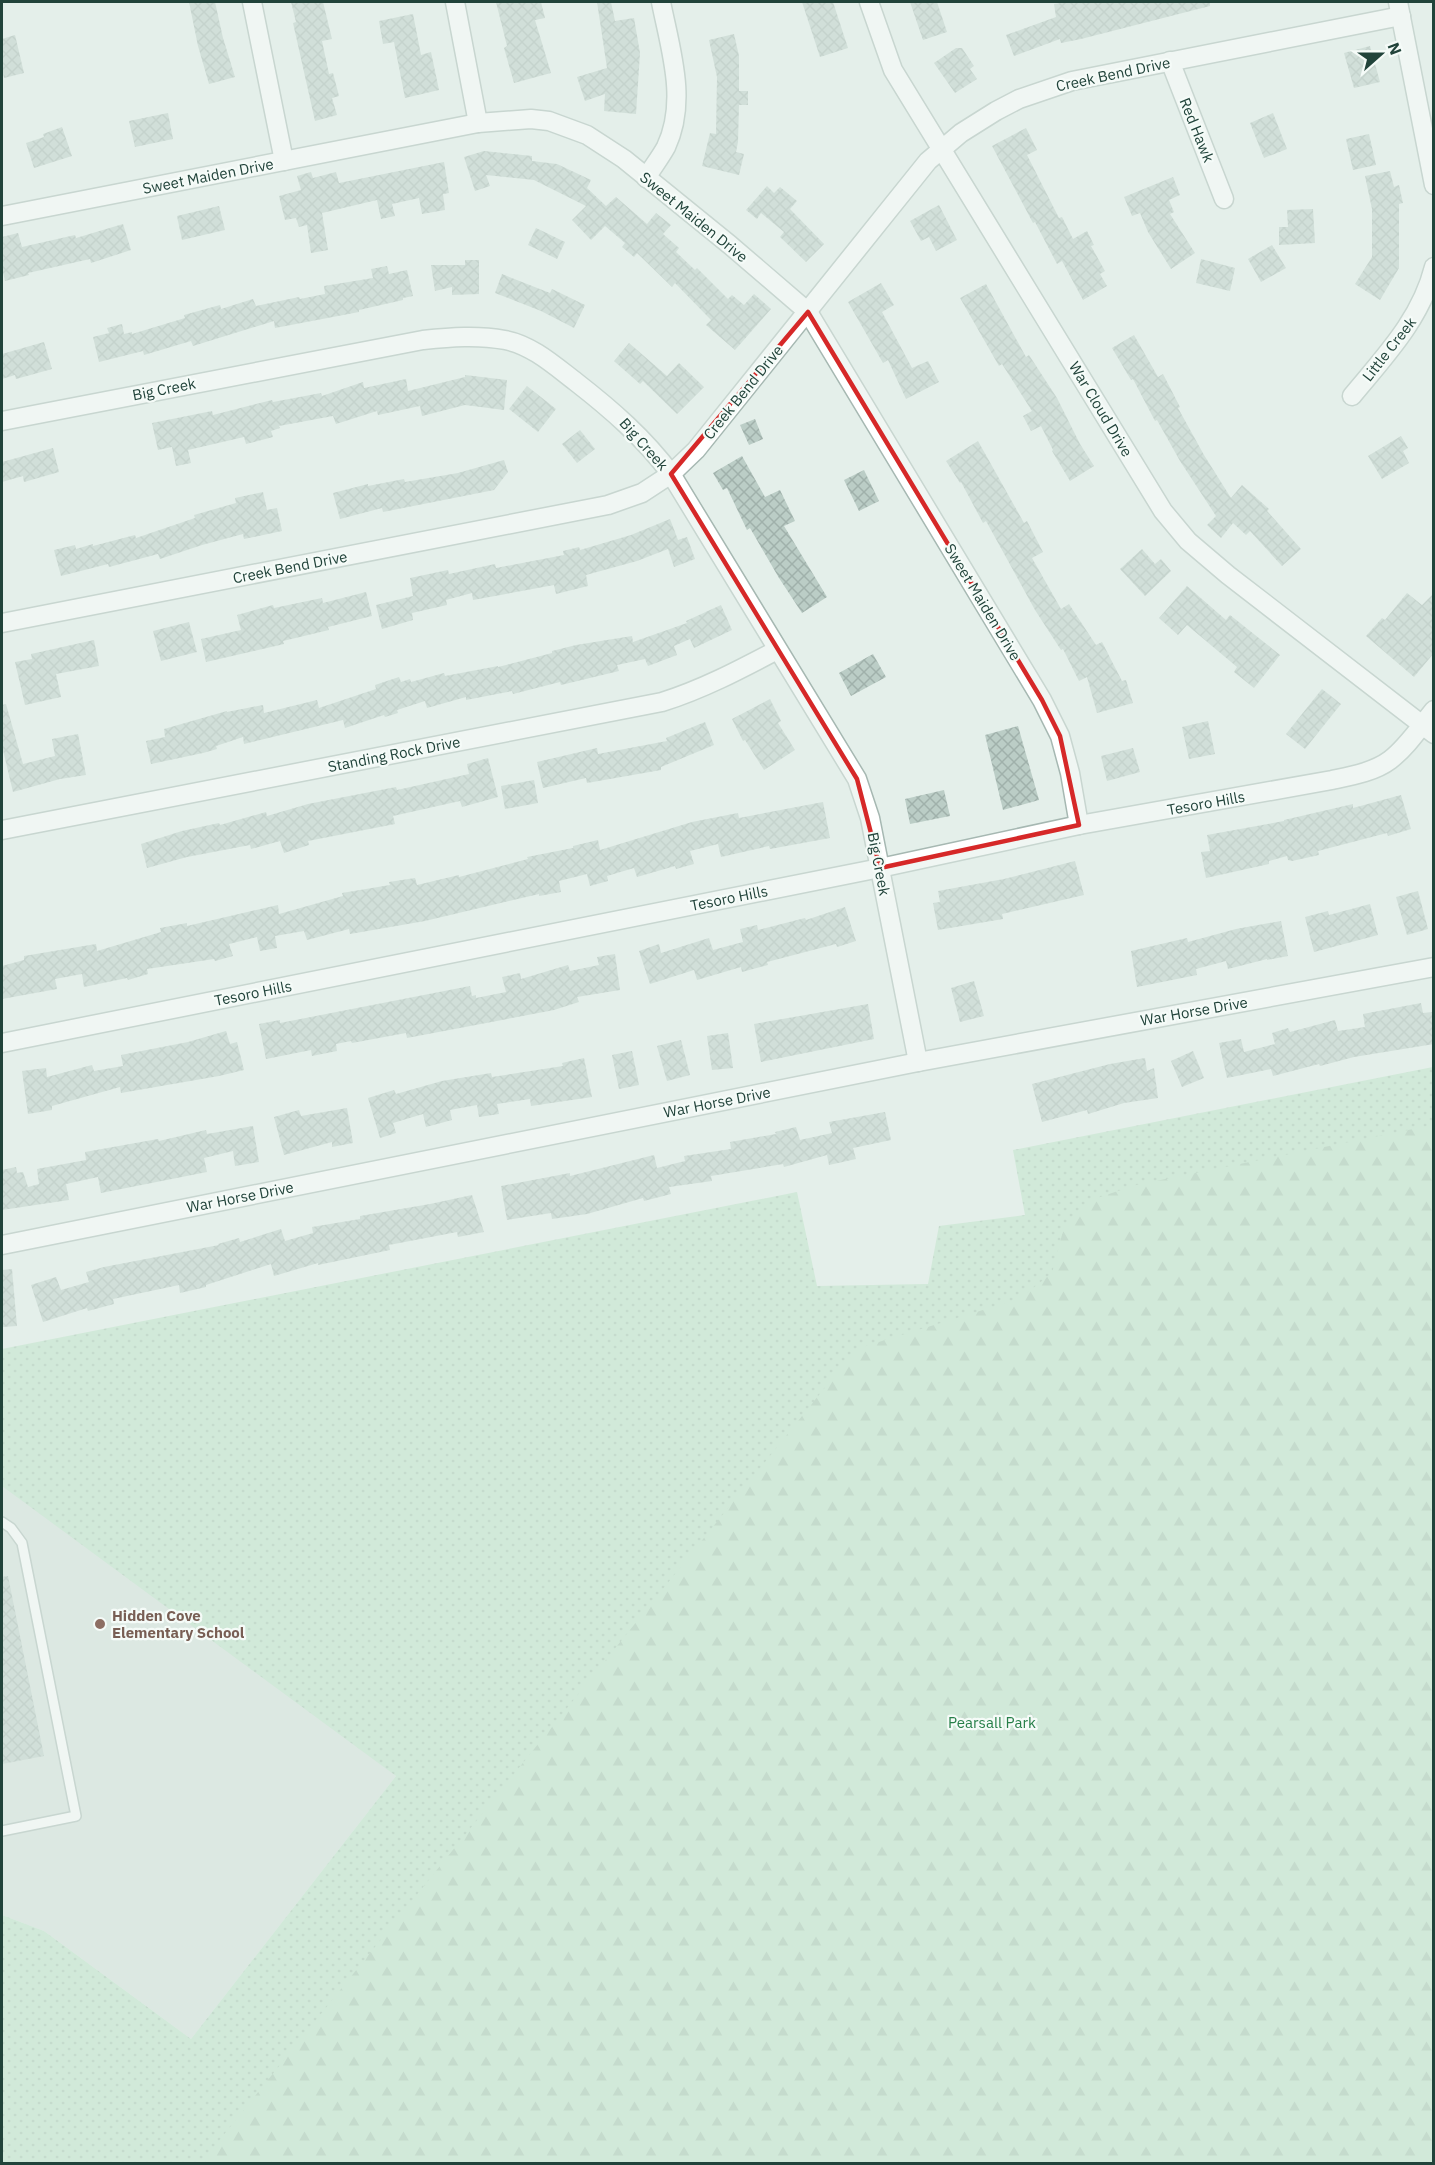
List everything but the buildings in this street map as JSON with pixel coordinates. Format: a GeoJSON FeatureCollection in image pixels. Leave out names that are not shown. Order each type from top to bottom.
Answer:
{"type":"FeatureCollection","features":[{"type":"Feature","properties":{"kind":"street"},"geometry":{"type":"LineString","coordinates":[[252,2],[284,161]]}},
{"type":"Feature","properties":{"kind":"street"},"geometry":{"type":"LineString","coordinates":[[455,2],[478,123]]}},
{"type":"Feature","properties":{"kind":"street"},"geometry":{"type":"LineString","coordinates":[[646,178],[666,147],[677,102],[676,81],[661,2]]}},
{"type":"Feature","properties":{"kind":"street","name":"War Cloud Drive"},"geometry":{"type":"LineString","coordinates":[[869,2],[893,70],[1163,511],[1188,541],[1228,575],[1430,723]]}},
{"type":"Feature","properties":{"kind":"street"},"geometry":{"type":"LineString","coordinates":[[1400,9],[1434,186]]}},
{"type":"Feature","properties":{"kind":"street","name":"Creek Bend Drive"},"geometry":{"type":"LineString","coordinates":[[2,623],[608,505],[642,493],[671,474],[696,450],[904,189],[928,161],[961,133],[996,111],[1029,95],[1072,81],[1400,9]]}},
{"type":"Feature","properties":{"kind":"street","name":"Red Hawk"},"geometry":{"type":"LineString","coordinates":[[1170,61],[1224,199]]}},
{"type":"Feature","properties":{"kind":"street","name":"Sweet Maiden Drive"},"geometry":{"type":"LineString","coordinates":[[2,216],[478,123],[531,118],[587,135],[606,147],[730,245],[807,312],[1042,700],[1060,736],[1070,773],[1079,825]]}},
{"type":"Feature","properties":{"kind":"street","name":"Little Creek"},"geometry":{"type":"LineString","coordinates":[[1352,396],[1406,330],[1424,297],[1434,267]]}},
{"type":"Feature","properties":{"kind":"street","name":"Big Creek"},"geometry":{"type":"LineString","coordinates":[[2,421],[423,339],[475,336],[507,340],[525,347],[550,362],[635,431],[671,474],[857,779],[870,818],[918,1062]]}},
{"type":"Feature","properties":{"kind":"street","name":"Standing Rock Drive"},"geometry":{"type":"LineString","coordinates":[[2,830],[662,702],[720,680],[777,650]]}},
{"type":"Feature","properties":{"kind":"street","name":"Tesoro Hills"},"geometry":{"type":"LineString","coordinates":[[2,1043],[880,868],[1079,825],[1332,780],[1366,772],[1389,761],[1430,723]]}},
{"type":"Feature","properties":{"kind":"street","name":"War Horse Drive"},"geometry":{"type":"LineString","coordinates":[[2,1245],[918,1062],[1434,967]]}},
{"type":"Feature","properties":{"kind":"lane"},"geometry":{"type":"LineString","coordinates":[[2,1522],[12,1528],[22,1544],[76,1816],[2,1831]]}},
{"type":"Feature","properties":{"kind":"highlighted area"},"geometry":{"type":"Polygon","coordinates":[[[808,312],[1042,700],[1060,736],[1079,825],[880,868],[857,779],[671,474],[808,312]]]}},
{"type":"Feature","properties":{"kind":"shaded area","name":"Hidden Cove Elementary School"},"geometry":{"type":"Polygon","coordinates":[[[2,1472],[396,1776],[191,2039],[44,1931],[2,1915],[2,1472]]]}},
{"type":"Feature","properties":{"kind":"green space","name":"Pearsall Park"},"geometry":{"type":"Polygon","coordinates":[[[1433,1067],[1433,2163],[2,2163],[2,1915],[44,1931],[191,2039],[396,1776],[2,1486],[2,1349],[797,1192],[817,1286],[928,1284],[939,1226],[1025,1215],[1013,1150],[1433,1067]]]}},
{"type":"Feature","properties":{"kind":"green space","name":"Pearsall Park"},"geometry":{"type":"Polygon","coordinates":[[[1433,1125],[1433,2163],[201,2163],[856,1349],[1019,1299],[1052,1273],[1063,1231],[1091,1200],[1136,1185],[1433,1125]]]}},
{"type":"Feature","properties":{"kind":"place","name":"Hidden Cove Elementary School"},"geometry":{"type":"Point","coordinates":[100,1624]}}]}
